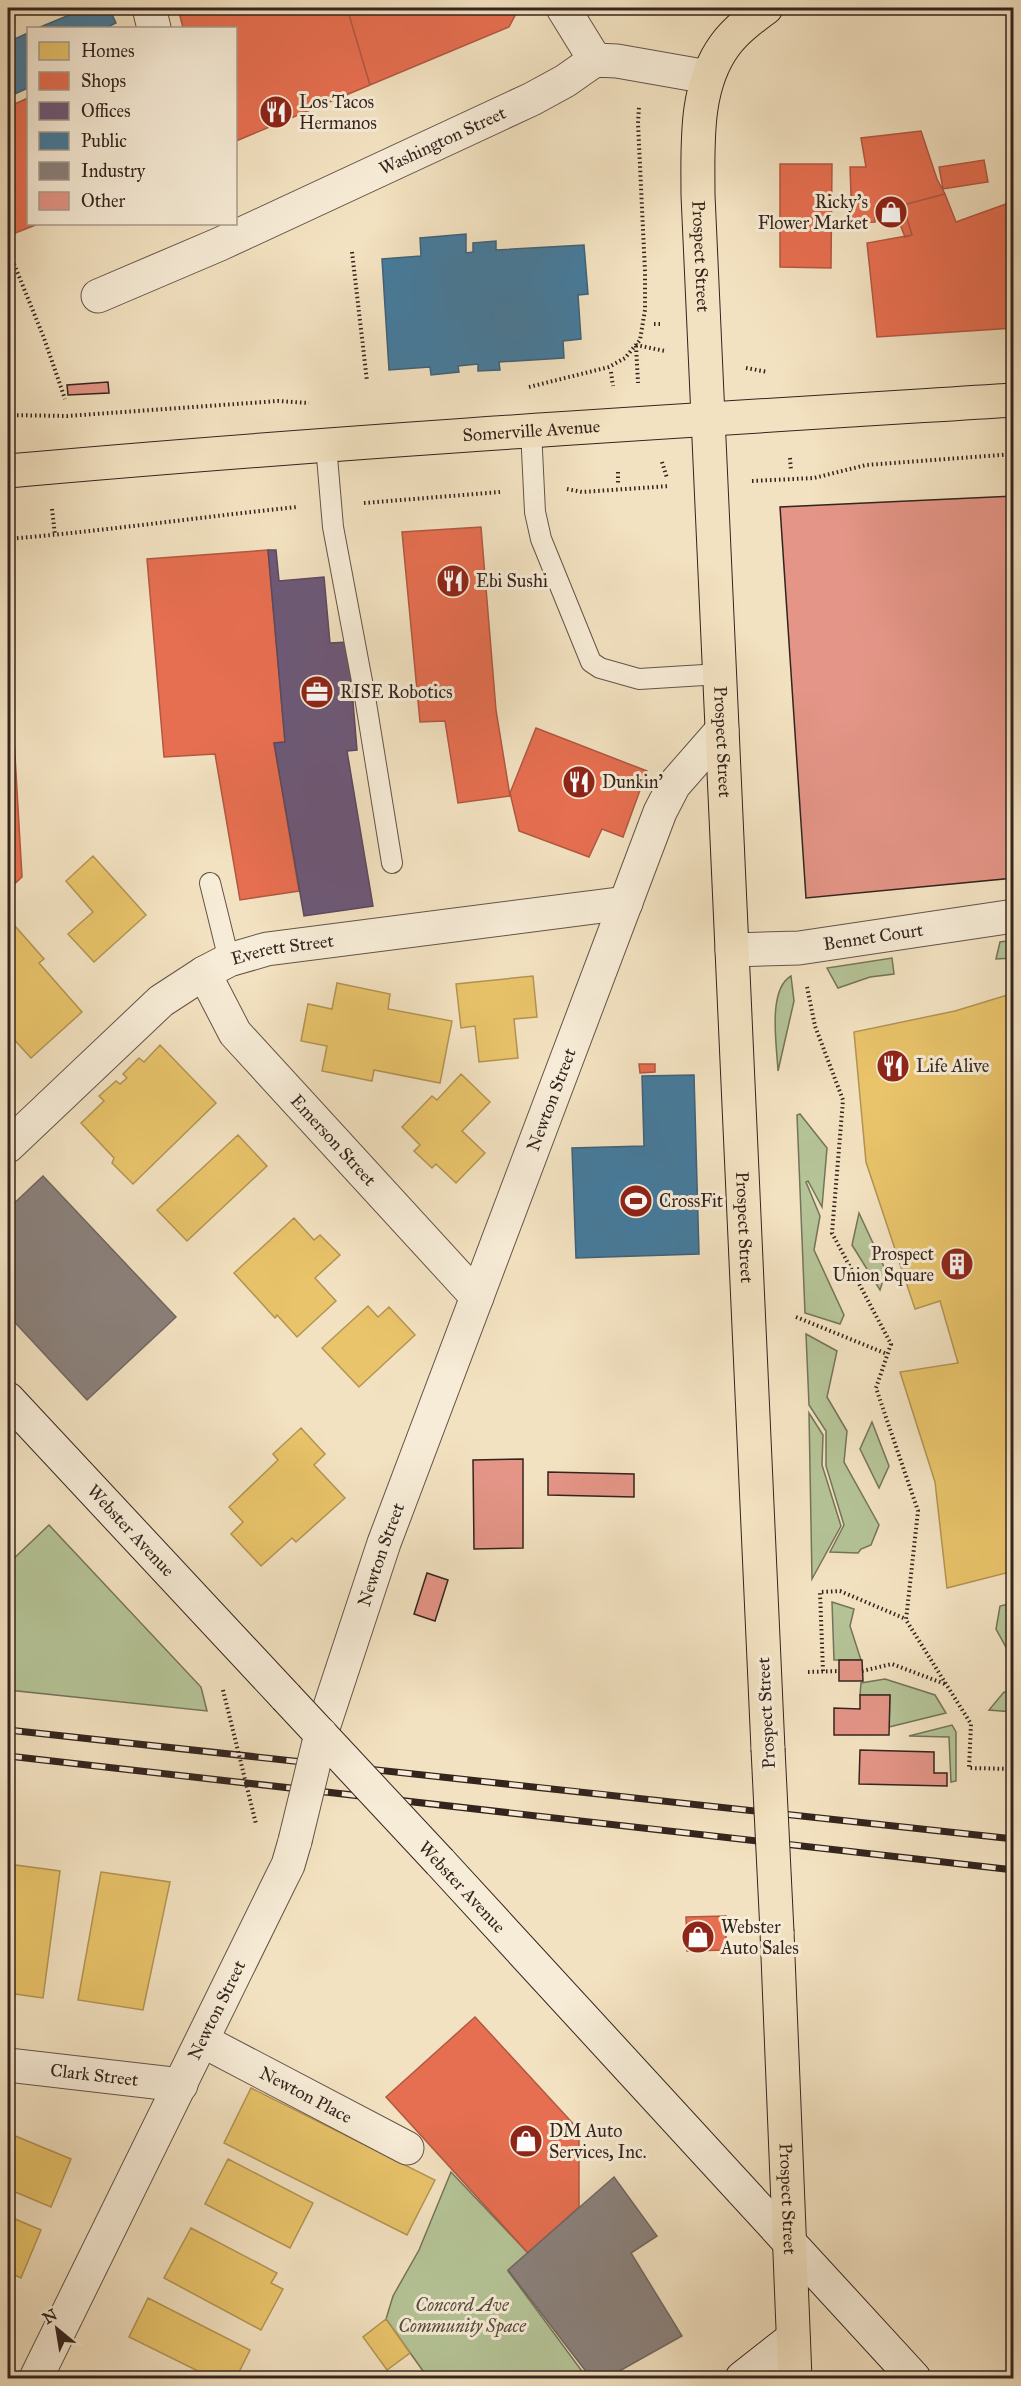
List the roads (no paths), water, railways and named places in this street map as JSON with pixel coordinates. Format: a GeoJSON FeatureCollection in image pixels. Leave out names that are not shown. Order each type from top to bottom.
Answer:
{"type":"FeatureCollection","features":[{"type":"Feature","properties":{"kind":"main road"},"geometry":{"type":"LineString","coordinates":[[708,77],[725,45],[736,31],[766,8]]}},
{"type":"Feature","properties":{"kind":"main road","name":"Prospect Street"},"geometry":{"type":"LineString","coordinates":[[708,77],[699,122],[698,195],[777,1932],[795,2379]]}},
{"type":"Feature","properties":{"kind":"main road","name":"Somerville Avenue"},"geometry":{"type":"LineString","coordinates":[[8,471],[531,430],[1014,400]]}},
{"type":"Feature","properties":{"kind":"street"},"geometry":{"type":"LineString","coordinates":[[149,8],[154,27]]}},
{"type":"Feature","properties":{"kind":"street"},"geometry":{"type":"LineString","coordinates":[[563,8],[595,60],[618,61],[708,77]]}},
{"type":"Feature","properties":{"kind":"street","name":"Washington Street"},"geometry":{"type":"LineString","coordinates":[[237,225],[532,99],[565,81],[595,60]]}},
{"type":"Feature","properties":{"kind":"street","name":"Washington Street"},"geometry":{"type":"LineString","coordinates":[[98,296],[236,225]]}},
{"type":"Feature","properties":{"kind":"street","name":"Newton Street"},"geometry":{"type":"LineString","coordinates":[[36,2379],[288,1865],[321,1734],[384,1543],[660,812],[674,785],[722,730]]}},
{"type":"Feature","properties":{"kind":"street","name":"Everett Street"},"geometry":{"type":"LineString","coordinates":[[8,1146],[161,1001],[216,966],[267,949],[626,903]]}},
{"type":"Feature","properties":{"kind":"street","name":"Bennet Court"},"geometry":{"type":"LineString","coordinates":[[732,950],[799,948],[1014,916]]}},
{"type":"Feature","properties":{"kind":"street","name":"Emerson Street"},"geometry":{"type":"LineString","coordinates":[[216,966],[234,1033],[477,1297]]}},
{"type":"Feature","properties":{"kind":"street","name":"Webster Avenue"},"geometry":{"type":"LineString","coordinates":[[8,1399],[440,1862],[914,2379]]}},
{"type":"Feature","properties":{"kind":"street","name":"Newton Place"},"geometry":{"type":"LineString","coordinates":[[202,2041],[407,2148]]}},
{"type":"Feature","properties":{"kind":"street","name":"Clark Street"},"geometry":{"type":"LineString","coordinates":[[8,2065],[182,2085]]}},
{"type":"Feature","properties":{"kind":"street"},"geometry":{"type":"LineString","coordinates":[[742,2379],[793,2338]]}},
{"type":"Feature","properties":{"kind":"lane"},"geometry":{"type":"LineString","coordinates":[[531,430],[536,512],[541,539],[591,662],[600,668],[639,679],[720,674]]}},
{"type":"Feature","properties":{"kind":"lane"},"geometry":{"type":"LineString","coordinates":[[326,445],[332,516],[392,863]]}},
{"type":"Feature","properties":{"kind":"lane"},"geometry":{"type":"LineString","coordinates":[[210,883],[216,966]]}},
{"type":"Feature","properties":{"kind":"railway"},"geometry":{"type":"LineString","coordinates":[[8,1730],[1014,1839]]}},
{"type":"Feature","properties":{"kind":"railway"},"geometry":{"type":"LineString","coordinates":[[8,1756],[1014,1870]]}},
{"type":"Feature","properties":{"kind":"place","name":"Los Tacos Hermanos"},"geometry":{"type":"Point","coordinates":[276,112]}},
{"type":"Feature","properties":{"kind":"place","name":"Ricky's Flower Market"},"geometry":{"type":"Point","coordinates":[891,212]}},
{"type":"Feature","properties":{"kind":"place","name":"Ebi Sushi"},"geometry":{"type":"Point","coordinates":[453,581]}},
{"type":"Feature","properties":{"kind":"place","name":"RISE Robotics"},"geometry":{"type":"Point","coordinates":[317,692]}},
{"type":"Feature","properties":{"kind":"place","name":"Dunkin'"},"geometry":{"type":"Point","coordinates":[579,782]}},
{"type":"Feature","properties":{"kind":"place","name":"Life Alive"},"geometry":{"type":"Point","coordinates":[893,1066]}},
{"type":"Feature","properties":{"kind":"place","name":"CrossFit"},"geometry":{"type":"Point","coordinates":[636,1201]}},
{"type":"Feature","properties":{"kind":"place","name":"Prospect Union Square"},"geometry":{"type":"Point","coordinates":[957,1264]}},
{"type":"Feature","properties":{"kind":"place","name":"Webster Auto Sales"},"geometry":{"type":"Point","coordinates":[698,1937]}},
{"type":"Feature","properties":{"kind":"place","name":"DM Auto Services, Inc."},"geometry":{"type":"Point","coordinates":[526,2141]}},
{"type":"Feature","properties":{"kind":"park label","name":"Concord Ave Community Space"},"geometry":{"type":"Point","coordinates":[462,2315]}}]}
